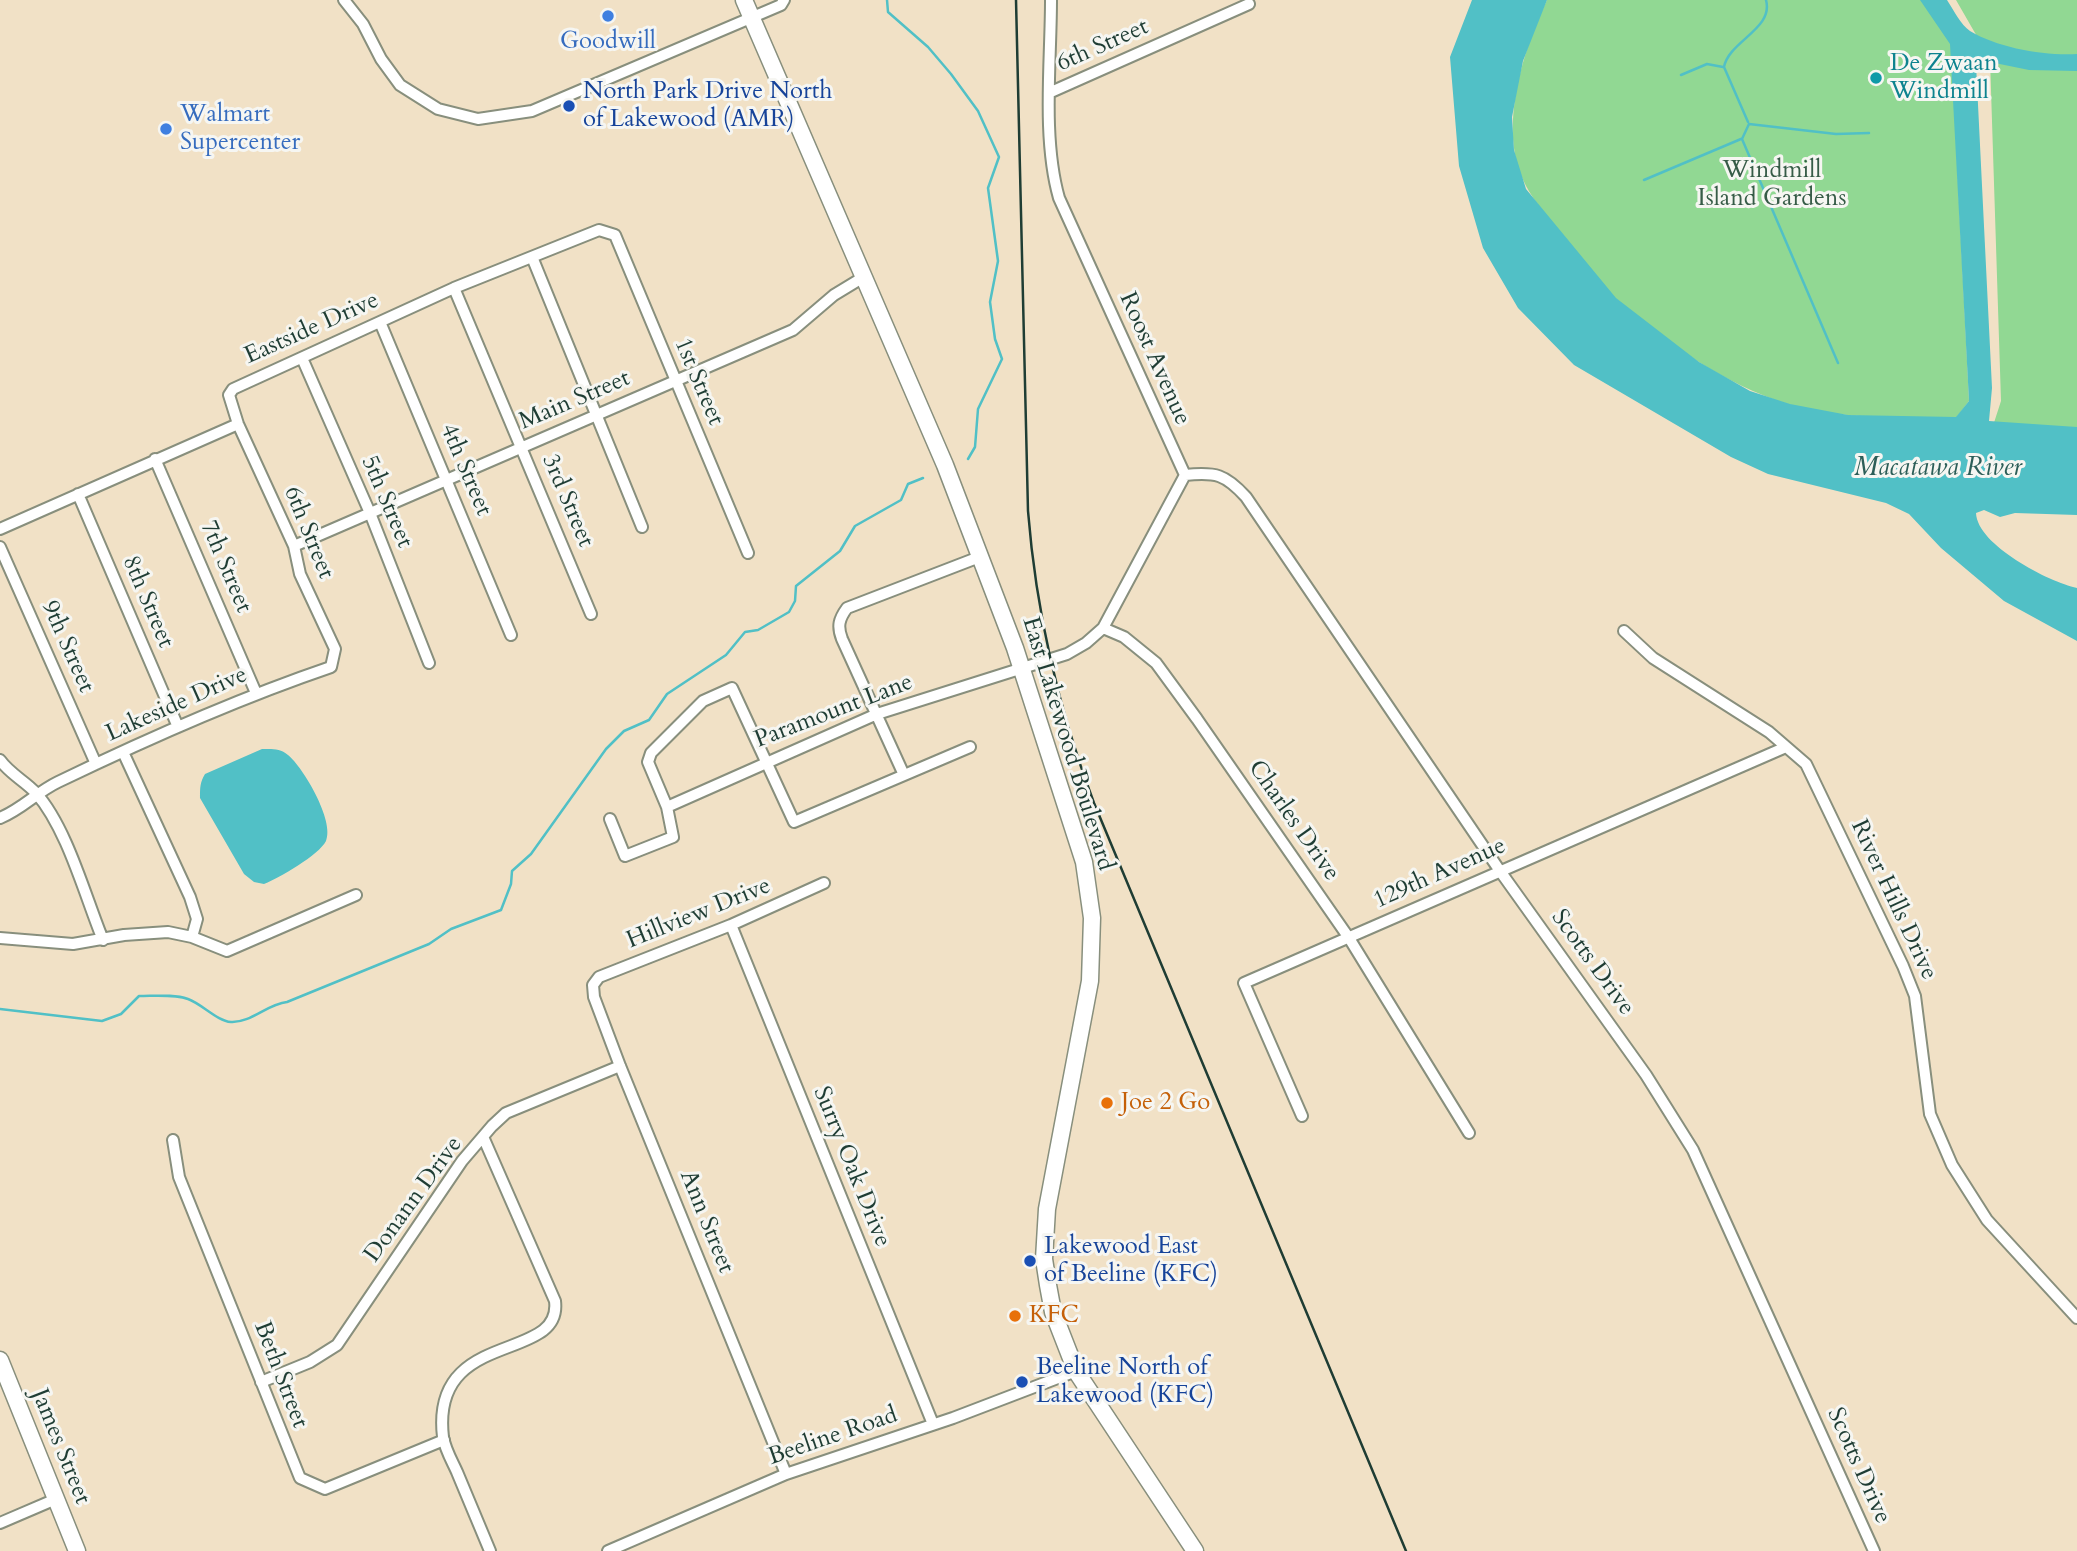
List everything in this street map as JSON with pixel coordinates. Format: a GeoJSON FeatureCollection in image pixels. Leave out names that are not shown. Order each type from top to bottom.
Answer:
{"type":"FeatureCollection","features":[{"type":"Feature","properties":{"kind":"main road","name":"East Lakewood Boulevard"},"geometry":{"type":"LineString","coordinates":[[744,0],[982,556],[1022,668],[1084,862],[1092,918],[1090,981],[1047,1209],[1044,1259],[1053,1312],[1076,1371],[1195,1551]]}},
{"type":"Feature","properties":{"kind":"main road","name":"James Street"},"geometry":{"type":"LineString","coordinates":[[0,1360],[77,1551]]}},
{"type":"Feature","properties":{"kind":"street"},"geometry":{"type":"LineString","coordinates":[[344,0],[363,24],[381,59],[400,85],[438,109],[478,119],[532,111],[781,5],[785,0]]}},
{"type":"Feature","properties":{"kind":"street","name":"Roost Avenue"},"geometry":{"type":"LineString","coordinates":[[1051,0],[1053,176],[1059,198],[1185,475]]}},
{"type":"Feature","properties":{"kind":"street","name":"6th Street"},"geometry":{"type":"LineString","coordinates":[[1051,92],[1249,4]]}},
{"type":"Feature","properties":{"kind":"street","name":"Eastside Drive"},"geometry":{"type":"LineString","coordinates":[[238,424],[229,395],[233,389],[454,288],[598,229],[606,230]]}},
{"type":"Feature","properties":{"kind":"street","name":"1st Street"},"geometry":{"type":"LineString","coordinates":[[606,230],[615,235],[674,382],[748,553]]}},
{"type":"Feature","properties":{"kind":"street"},"geometry":{"type":"LineString","coordinates":[[532,257],[599,415],[642,527]]}},
{"type":"Feature","properties":{"kind":"street","name":"Main Street"},"geometry":{"type":"LineString","coordinates":[[294,546],[793,330],[834,295],[862,278]]}},
{"type":"Feature","properties":{"kind":"street","name":"3rd Street"},"geometry":{"type":"LineString","coordinates":[[454,288],[591,614]]}},
{"type":"Feature","properties":{"kind":"street","name":"4th Street"},"geometry":{"type":"LineString","coordinates":[[380,322],[511,635]]}},
{"type":"Feature","properties":{"kind":"street","name":"5th Street"},"geometry":{"type":"LineString","coordinates":[[302,358],[370,513],[429,663]]}},
{"type":"Feature","properties":{"kind":"street"},"geometry":{"type":"LineString","coordinates":[[0,529],[155,458],[238,424]]}},
{"type":"Feature","properties":{"kind":"street","name":"6th Street"},"geometry":{"type":"LineString","coordinates":[[238,424],[294,546],[300,574],[335,649],[334,659]]}},
{"type":"Feature","properties":{"kind":"street","name":"7th Street"},"geometry":{"type":"LineString","coordinates":[[155,458],[256,693]]}},
{"type":"Feature","properties":{"kind":"street","name":"Scotts Drive"},"geometry":{"type":"LineString","coordinates":[[1185,475],[1206,473],[1228,478],[1245,498],[1500,871],[1627,1047],[1693,1150],[1874,1551]]}},
{"type":"Feature","properties":{"kind":"street"},"geometry":{"type":"LineString","coordinates":[[1022,668],[1067,654],[1086,643],[1103,628],[1185,475]]}},
{"type":"Feature","properties":{"kind":"street","name":"8th Street"},"geometry":{"type":"LineString","coordinates":[[78,494],[178,727]]}},
{"type":"Feature","properties":{"kind":"street","name":"9th Street"},"geometry":{"type":"LineString","coordinates":[[0,547],[96,764]]}},
{"type":"Feature","properties":{"kind":"street"},"geometry":{"type":"LineString","coordinates":[[904,775],[842,639],[838,629],[840,618],[847,608],[982,556]]}},
{"type":"Feature","properties":{"kind":"street","name":"Charles Drive"},"geometry":{"type":"LineString","coordinates":[[1103,628],[1124,636],[1156,663],[1349,938],[1469,1133]]}},
{"type":"Feature","properties":{"kind":"street","name":"River Hills Drive"},"geometry":{"type":"LineString","coordinates":[[1624,631],[1653,658],[1732,706],[1786,747],[1812,775],[1915,996],[1930,1114],[1952,1165],[1987,1220],[2077,1318]]}},
{"type":"Feature","properties":{"kind":"street","name":"Lakeside Drive"},"geometry":{"type":"LineString","coordinates":[[0,818],[19,810],[36,793],[96,764],[256,693],[331,667],[334,659]]}},
{"type":"Feature","properties":{"kind":"street","name":"Paramount Lane"},"geometry":{"type":"LineString","coordinates":[[667,807],[766,760],[877,714],[1022,668]]}},
{"type":"Feature","properties":{"kind":"street"},"geometry":{"type":"LineString","coordinates":[[610,819],[625,856],[673,837],[667,807],[648,762],[651,753],[703,701],[732,688],[794,822],[970,747]]}},
{"type":"Feature","properties":{"kind":"street","name":"129th Avenue"},"geometry":{"type":"LineString","coordinates":[[1302,1116],[1244,984],[1786,747]]}},
{"type":"Feature","properties":{"kind":"street"},"geometry":{"type":"LineString","coordinates":[[123,752],[190,897],[197,919],[192,937]]}},
{"type":"Feature","properties":{"kind":"street"},"geometry":{"type":"LineString","coordinates":[[0,760],[36,793],[74,861],[103,940]]}},
{"type":"Feature","properties":{"kind":"street","name":"Hillview Drive"},"geometry":{"type":"LineString","coordinates":[[593,985],[599,977],[732,925],[824,883]]}},
{"type":"Feature","properties":{"kind":"street"},"geometry":{"type":"LineString","coordinates":[[0,938],[36,943],[103,940],[168,932],[192,937],[227,951],[238,949],[356,895]]}},
{"type":"Feature","properties":{"kind":"street","name":"Surry Oak Drive"},"geometry":{"type":"LineString","coordinates":[[732,925],[933,1424]]}},
{"type":"Feature","properties":{"kind":"street","name":"Ann Street"},"geometry":{"type":"LineString","coordinates":[[593,985],[594,997],[620,1066],[786,1474]]}},
{"type":"Feature","properties":{"kind":"street","name":"Donann Drive"},"geometry":{"type":"LineString","coordinates":[[261,1382],[310,1362],[337,1345],[462,1161],[506,1113],[620,1066]]}},
{"type":"Feature","properties":{"kind":"street"},"geometry":{"type":"LineString","coordinates":[[484,1139],[555,1301],[556,1314],[548,1328],[463,1369],[453,1378],[443,1411],[443,1440],[490,1551]]}},
{"type":"Feature","properties":{"kind":"street","name":"Beth Street"},"geometry":{"type":"LineString","coordinates":[[173,1140],[179,1177],[300,1478],[326,1489],[443,1440]]}},
{"type":"Feature","properties":{"kind":"street","name":"Beeline Road"},"geometry":{"type":"LineString","coordinates":[[608,1551],[786,1474],[1076,1371]]}},
{"type":"Feature","properties":{"kind":"street"},"geometry":{"type":"LineString","coordinates":[[0,1523],[56,1499]]}},
{"type":"Feature","properties":{"kind":"green space","name":"Windmill Island Gardens"},"geometry":{"type":"Polygon","coordinates":[[[1547,0],[1928,0],[1951,44],[1969,401],[1956,418],[1871,417],[1829,413],[1765,396],[1697,361],[1656,332],[1610,293],[1540,208],[1526,186],[1516,161],[1513,130],[1516,92],[1532,35],[1547,0]]]}},
{"type":"Feature","properties":{"kind":"green space"},"geometry":{"type":"Polygon","coordinates":[[[1956,0],[2077,0],[2077,460],[1991,432],[2001,401],[1990,59],[1956,0]]]}},
{"type":"Feature","properties":{"kind":"water","name":"Macatawa River"},"geometry":{"type":"Polygon","coordinates":[[[1472,0],[1547,0],[1523,61],[1512,117],[1514,150],[1526,189],[1616,298],[1699,362],[1750,391],[1790,404],[1848,415],[1956,417],[1969,401],[1950,44],[1920,0],[1947,0],[1970,31],[1994,42],[2036,52],[2077,54],[2077,71],[2029,70],[1985,61],[1976,64],[1992,388],[1989,421],[2077,427],[2077,515],[2015,513],[2000,517],[1984,510],[1976,513],[1979,525],[2001,549],[2033,570],[2077,588],[2077,641],[2004,601],[1941,548],[1909,514],[1886,503],[1768,474],[1731,457],[1574,365],[1518,308],[1483,248],[1459,166],[1450,57],[1472,0]]]}},
{"type":"Feature","properties":{"kind":"water"},"geometry":{"type":"Polygon","coordinates":[[[262,749],[282,751],[294,761],[316,795],[328,832],[326,841],[315,853],[264,884],[254,882],[244,874],[200,798],[205,774],[262,749]]]}},
{"type":"Feature","properties":{"kind":"waterway"},"geometry":{"type":"LineString","coordinates":[[887,0],[888,12],[928,47],[978,111],[999,157],[988,188],[998,261],[990,302],[995,339],[1002,359],[978,409],[975,447],[968,459]]}},
{"type":"Feature","properties":{"kind":"waterway"},"geometry":{"type":"LineString","coordinates":[[1748,122],[1724,67],[1734,50],[1764,19],[1766,0]]}},
{"type":"Feature","properties":{"kind":"waterway"},"geometry":{"type":"LineString","coordinates":[[1681,75],[1707,64],[1723,67]]}},
{"type":"Feature","properties":{"kind":"waterway"},"geometry":{"type":"LineString","coordinates":[[1838,363],[1742,139],[1749,124],[1836,134],[1869,133]]}},
{"type":"Feature","properties":{"kind":"waterway"},"geometry":{"type":"LineString","coordinates":[[1644,180],[1741,139]]}},
{"type":"Feature","properties":{"kind":"waterway"},"geometry":{"type":"LineString","coordinates":[[0,1009],[102,1021],[121,1014],[139,996],[171,996],[183,997],[215,1016],[238,1022],[429,944],[451,929],[501,910],[511,884],[512,871],[531,854],[606,749],[624,731],[649,720],[667,694],[726,655],[745,632],[758,630],[789,612],[795,601],[796,586],[840,551],[855,526],[901,500],[908,484],[923,478]]}},
{"type":"Feature","properties":{"kind":"railway"},"geometry":{"type":"LineString","coordinates":[[1016,0],[1028,511],[1043,623],[1059,695],[1094,803],[1406,1551]]}},
{"type":"Feature","properties":{"kind":"place","name":"Goodwill"},"geometry":{"type":"Point","coordinates":[608,16]}},
{"type":"Feature","properties":{"kind":"place","name":"De Zwaan Windmill"},"geometry":{"type":"Point","coordinates":[1876,78]}},
{"type":"Feature","properties":{"kind":"place","name":"North Park Drive North of Lakewood (AMR)"},"geometry":{"type":"Point","coordinates":[569,106]}},
{"type":"Feature","properties":{"kind":"place","name":"Walmart Supercenter"},"geometry":{"type":"Point","coordinates":[166,129]}},
{"type":"Feature","properties":{"kind":"place","name":"Joe 2 Go"},"geometry":{"type":"Point","coordinates":[1107,1103]}},
{"type":"Feature","properties":{"kind":"place","name":"Lakewood East of Beeline (KFC)"},"geometry":{"type":"Point","coordinates":[1030,1261]}},
{"type":"Feature","properties":{"kind":"place","name":"KFC"},"geometry":{"type":"Point","coordinates":[1015,1316]}},
{"type":"Feature","properties":{"kind":"place","name":"Beeline North of Lakewood (KFC)"},"geometry":{"type":"Point","coordinates":[1022,1382]}}]}
